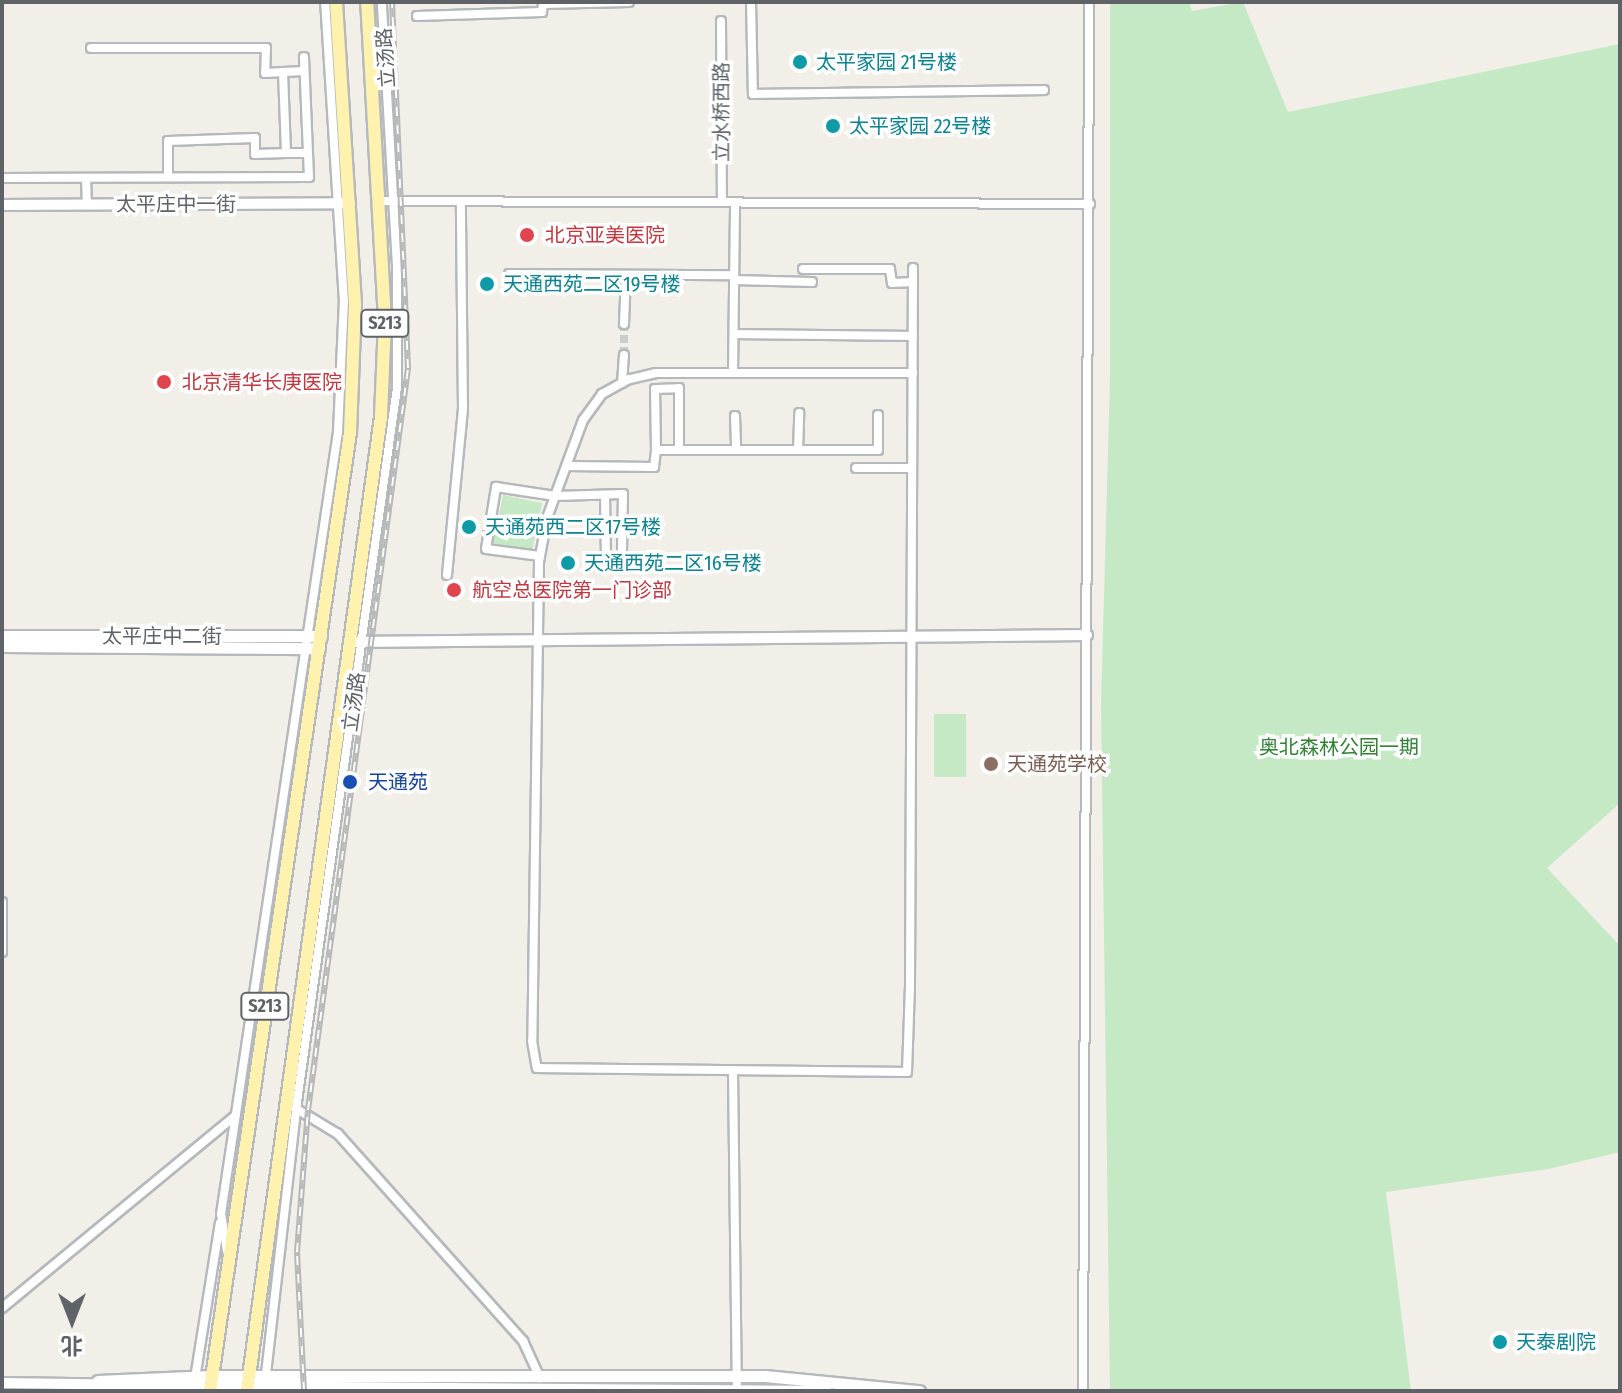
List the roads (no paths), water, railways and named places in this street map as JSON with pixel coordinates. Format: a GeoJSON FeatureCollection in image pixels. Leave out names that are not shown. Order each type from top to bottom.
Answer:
{"type":"FeatureCollection","features":[{"type":"Feature","properties":{"kind":"main road","name":"立汤路"},"geometry":{"type":"LineString","coordinates":[[211,1385],[355,366],[336,2]]}},
{"type":"Feature","properties":{"kind":"main road","name":"立汤路"},"geometry":{"type":"LineString","coordinates":[[248,1384],[356,643],[385,369],[380,201],[367,2]]}},
{"type":"Feature","properties":{"kind":"main road","name":"太平庄中二街"},"geometry":{"type":"LineString","coordinates":[[2,636],[314,642]]}},
{"type":"Feature","properties":{"kind":"main road","name":"太平庄中二街"},"geometry":{"type":"LineString","coordinates":[[2,646],[314,642]]}},
{"type":"Feature","properties":{"kind":"main road"},"geometry":{"type":"LineString","coordinates":[[248,1384],[266,1374],[540,1381],[828,1379],[919,1391]]}},
{"type":"Feature","properties":{"kind":"main road"},"geometry":{"type":"LineString","coordinates":[[211,1385],[248,1384],[274,1389],[540,1381]]}},
{"type":"Feature","properties":{"kind":"main road"},"geometry":{"type":"LineString","coordinates":[[737,1382],[826,1391]]}},
{"type":"Feature","properties":{"kind":"street","name":"立汤路"},"geometry":{"type":"LineString","coordinates":[[325,2],[345,203]]}},
{"type":"Feature","properties":{"kind":"street","name":"立汤路"},"geometry":{"type":"LineString","coordinates":[[356,643],[397,388],[394,201],[382,2]]}},
{"type":"Feature","properties":{"kind":"street"},"geometry":{"type":"LineString","coordinates":[[417,16],[542,12],[543,4],[629,2]]}},
{"type":"Feature","properties":{"kind":"street"},"geometry":{"type":"LineString","coordinates":[[751,2],[753,94],[1044,90]]}},
{"type":"Feature","properties":{"kind":"street"},"geometry":{"type":"LineString","coordinates":[[1083,1391],[1089,2]]}},
{"type":"Feature","properties":{"kind":"street","name":"立水桥西路"},"geometry":{"type":"LineString","coordinates":[[721,21],[722,202]]}},
{"type":"Feature","properties":{"kind":"street"},"geometry":{"type":"LineString","coordinates":[[91,48],[266,48],[265,73],[304,71]]}},
{"type":"Feature","properties":{"kind":"street"},"geometry":{"type":"LineString","coordinates":[[2,178],[309,177],[304,57]]}},
{"type":"Feature","properties":{"kind":"street"},"geometry":{"type":"LineString","coordinates":[[283,72],[286,153]]}},
{"type":"Feature","properties":{"kind":"street"},"geometry":{"type":"LineString","coordinates":[[168,177],[168,141],[255,138],[255,154],[308,153]]}},
{"type":"Feature","properties":{"kind":"street"},"geometry":{"type":"LineString","coordinates":[[86,178],[87,204]]}},
{"type":"Feature","properties":{"kind":"street"},"geometry":{"type":"LineString","coordinates":[[380,201],[1090,204]]}},
{"type":"Feature","properties":{"kind":"street"},"geometry":{"type":"LineString","coordinates":[[447,575],[463,409],[461,201]]}},
{"type":"Feature","properties":{"kind":"street"},"geometry":{"type":"LineString","coordinates":[[733,373],[735,202]]}},
{"type":"Feature","properties":{"kind":"street","name":"太平庄中一街"},"geometry":{"type":"LineString","coordinates":[[2,205],[345,203]]}},
{"type":"Feature","properties":{"kind":"street"},"geometry":{"type":"LineString","coordinates":[[913,268],[913,373],[907,1072],[537,1068],[532,1041],[535,640],[540,556],[555,496],[583,420],[602,394],[622,383],[656,373],[913,373]]}},
{"type":"Feature","properties":{"kind":"street"},"geometry":{"type":"LineString","coordinates":[[803,269],[890,269],[892,283],[913,282]]}},
{"type":"Feature","properties":{"kind":"street"},"geometry":{"type":"LineString","coordinates":[[509,274],[812,282]]}},
{"type":"Feature","properties":{"kind":"street"},"geometry":{"type":"LineString","coordinates":[[624,324],[626,275]]}},
{"type":"Feature","properties":{"kind":"street"},"geometry":{"type":"LineString","coordinates":[[734,334],[913,336]]}},
{"type":"Feature","properties":{"kind":"street"},"geometry":{"type":"LineString","coordinates":[[622,383],[624,355]]}},
{"type":"Feature","properties":{"kind":"street"},"geometry":{"type":"LineString","coordinates":[[567,466],[654,467],[655,389],[679,388],[679,449]]}},
{"type":"Feature","properties":{"kind":"street"},"geometry":{"type":"LineString","coordinates":[[798,450],[799,413]]}},
{"type":"Feature","properties":{"kind":"street"},"geometry":{"type":"LineString","coordinates":[[656,450],[878,450],[878,415]]}},
{"type":"Feature","properties":{"kind":"street"},"geometry":{"type":"LineString","coordinates":[[735,416],[736,449]]}},
{"type":"Feature","properties":{"kind":"street"},"geometry":{"type":"LineString","coordinates":[[856,468],[912,468]]}},
{"type":"Feature","properties":{"kind":"street"},"geometry":{"type":"LineString","coordinates":[[540,556],[486,549],[496,487],[555,496],[623,494],[622,554]]}},
{"type":"Feature","properties":{"kind":"street"},"geometry":{"type":"LineString","coordinates":[[605,495],[606,560]]}},
{"type":"Feature","properties":{"kind":"street"},"geometry":{"type":"LineString","coordinates":[[356,643],[1087,635]]}},
{"type":"Feature","properties":{"kind":"street","name":"立汤路"},"geometry":{"type":"LineString","coordinates":[[229,1265],[221,1214],[314,642]]}},
{"type":"Feature","properties":{"kind":"street"},"geometry":{"type":"LineString","coordinates":[[2,902],[2,952]]}},
{"type":"Feature","properties":{"kind":"street"},"geometry":{"type":"LineString","coordinates":[[733,1072],[737,1382]]}},
{"type":"Feature","properties":{"kind":"street","name":"立汤路"},"geometry":{"type":"LineString","coordinates":[[266,1374],[290,1106]]}},
{"type":"Feature","properties":{"kind":"street"},"geometry":{"type":"LineString","coordinates":[[290,1106],[338,1134],[523,1341],[540,1381]]}},
{"type":"Feature","properties":{"kind":"street"},"geometry":{"type":"LineString","coordinates":[[2,1308],[235,1116]]}},
{"type":"Feature","properties":{"kind":"street"},"geometry":{"type":"LineString","coordinates":[[194,1385],[221,1214]]}},
{"type":"Feature","properties":{"kind":"street"},"geometry":{"type":"LineString","coordinates":[[266,1374],[274,1389]]}},
{"type":"Feature","properties":{"kind":"street"},"geometry":{"type":"LineString","coordinates":[[2,1383],[211,1385]]}},
{"type":"Feature","properties":{"kind":"tunnel"},"geometry":{"type":"LineString","coordinates":[[624,324],[624,355]]}},
{"type":"Feature","properties":{"kind":"railway"},"geometry":{"type":"LineString","coordinates":[[304,1391],[297,1252],[308,1110],[408,368],[392,2]]}},
{"type":"Feature","properties":{"kind":"place","name":"太平家园 21号楼"},"geometry":{"type":"Point","coordinates":[800,62]}},
{"type":"Feature","properties":{"kind":"place","name":"太平家园 22号楼"},"geometry":{"type":"Point","coordinates":[833,126]}},
{"type":"Feature","properties":{"kind":"place","name":"北京亚美医院"},"geometry":{"type":"Point","coordinates":[527,235]}},
{"type":"Feature","properties":{"kind":"place","name":"天通西苑二区19号楼"},"geometry":{"type":"Point","coordinates":[487,284]}},
{"type":"Feature","properties":{"kind":"place","name":"北京清华长庚医院"},"geometry":{"type":"Point","coordinates":[164,382]}},
{"type":"Feature","properties":{"kind":"place","name":"天通苑西二区17号楼"},"geometry":{"type":"Point","coordinates":[469,527]}},
{"type":"Feature","properties":{"kind":"place","name":"天通西苑二区16号楼"},"geometry":{"type":"Point","coordinates":[568,563]}},
{"type":"Feature","properties":{"kind":"place","name":"航空总医院第一门诊部"},"geometry":{"type":"Point","coordinates":[454,590]}},
{"type":"Feature","properties":{"kind":"place","name":"天通苑学校"},"geometry":{"type":"Point","coordinates":[991,764]}},
{"type":"Feature","properties":{"kind":"place","name":"天通苑"},"geometry":{"type":"Point","coordinates":[350,782]}},
{"type":"Feature","properties":{"kind":"place","name":"天泰剧院"},"geometry":{"type":"Point","coordinates":[1500,1342]}},
{"type":"Feature","properties":{"kind":"park label","name":"奥北森林公园一期"},"geometry":{"type":"Point","coordinates":[1339,747]}}]}
